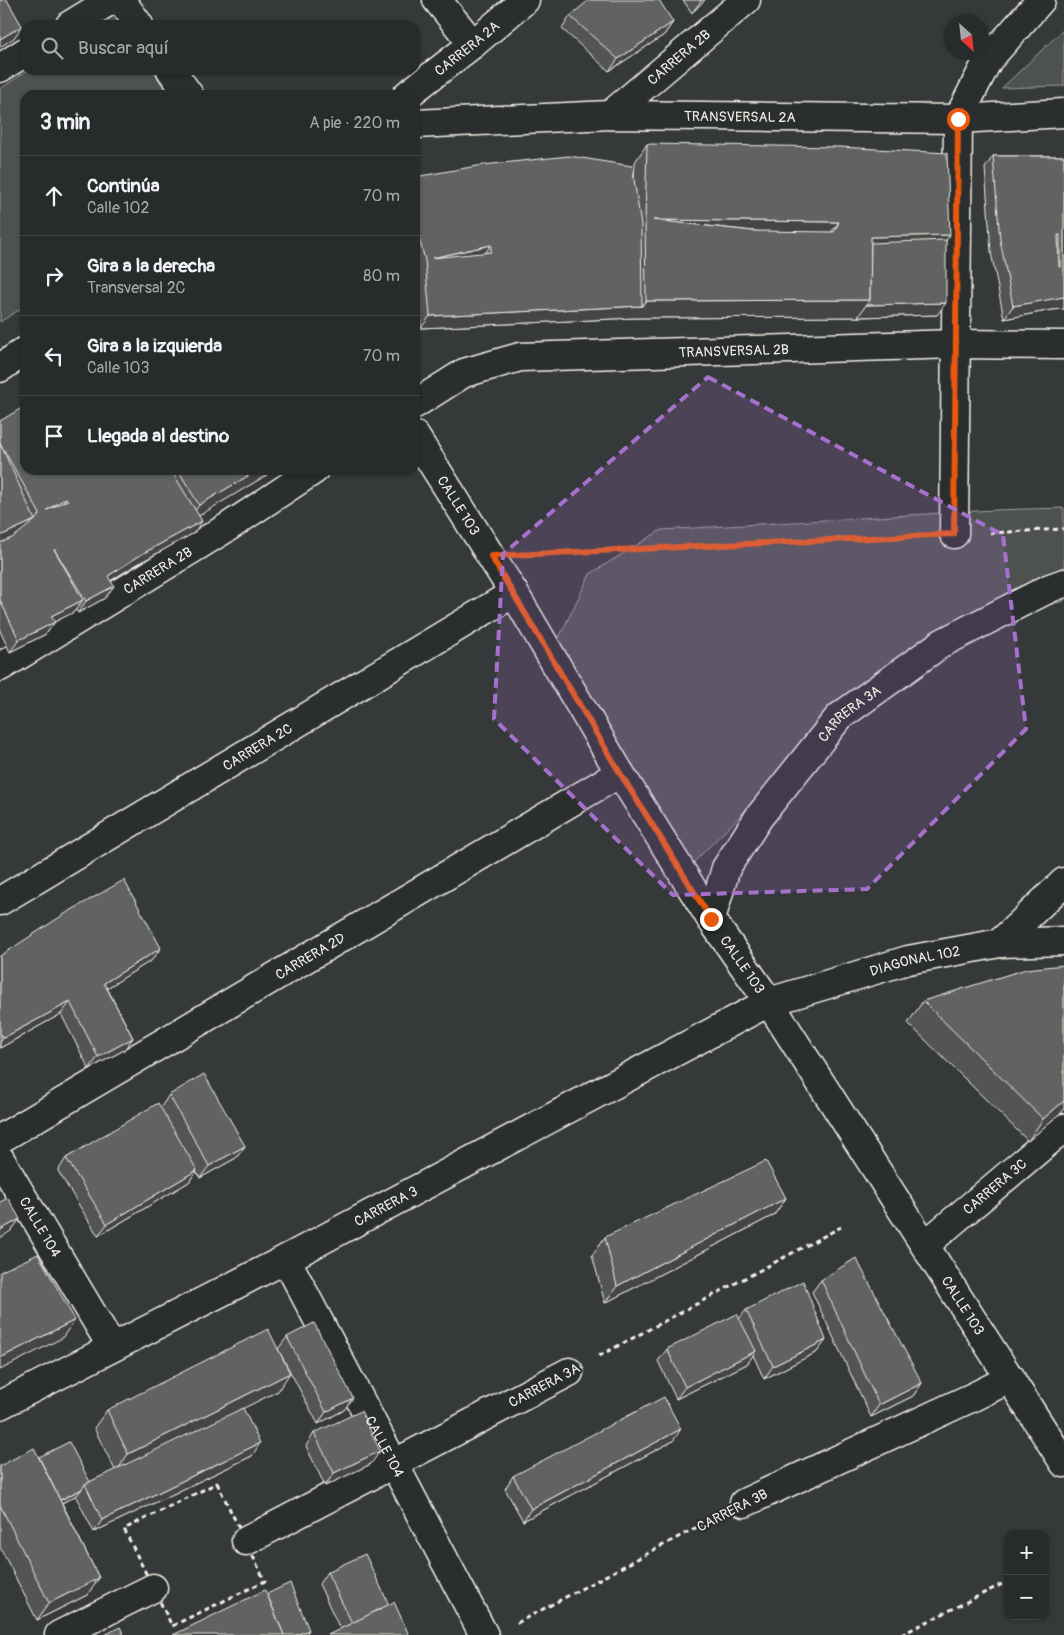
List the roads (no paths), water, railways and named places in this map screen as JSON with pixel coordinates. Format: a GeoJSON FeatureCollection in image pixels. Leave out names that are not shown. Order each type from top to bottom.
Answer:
{"type":"FeatureCollection","features":[{"type":"Feature","properties":{"kind":"street"},"geometry":{"type":"LineString","coordinates":[[78,20],[111,0]]}},
{"type":"Feature","properties":{"kind":"street"},"geometry":{"type":"LineString","coordinates":[[121,0],[135,20]]}},
{"type":"Feature","properties":{"kind":"street"},"geometry":{"type":"LineString","coordinates":[[437,0],[473,44]]}},
{"type":"Feature","properties":{"kind":"street","name":"CARRERA 2A"},"geometry":{"type":"LineString","coordinates":[[413,90],[473,44],[525,0]]}},
{"type":"Feature","properties":{"kind":"street","name":"CARRERA 2B"},"geometry":{"type":"LineString","coordinates":[[610,114],[746,0]]}},
{"type":"Feature","properties":{"kind":"street"},"geometry":{"type":"LineString","coordinates":[[954,534],[958,119],[988,60],[1041,0]]}},
{"type":"Feature","properties":{"kind":"street"},"geometry":{"type":"LineString","coordinates":[[0,68],[20,55]]}},
{"type":"Feature","properties":{"kind":"street"},"geometry":{"type":"LineString","coordinates":[[174,75],[185,90]]}},
{"type":"Feature","properties":{"kind":"street","name":"TRANSVERSAL 2A"},"geometry":{"type":"LineString","coordinates":[[420,124],[610,114],[958,119],[1064,113]]}},
{"type":"Feature","properties":{"kind":"street","name":"TRANSVERSAL 2B"},"geometry":{"type":"LineString","coordinates":[[420,401],[464,373],[520,357],[957,344],[1064,345]]}},
{"type":"Feature","properties":{"kind":"street"},"geometry":{"type":"LineString","coordinates":[[0,368],[20,355]]}},
{"type":"Feature","properties":{"kind":"street","name":"CALLE 103"},"geometry":{"type":"LineString","coordinates":[[420,444],[514,593],[620,773],[711,919],[769,1002],[1011,1378],[1057,1432],[1064,1463]]}},
{"type":"Feature","properties":{"kind":"street","name":"CARRERA 2B"},"geometry":{"type":"LineString","coordinates":[[0,668],[220,532],[306,475]]}},
{"type":"Feature","properties":{"kind":"street","name":"CARRERA 3A"},"geometry":{"type":"LineString","coordinates":[[711,919],[726,868],[759,817],[839,717],[942,643],[1050,588],[1064,583]]}},
{"type":"Feature","properties":{"kind":"street","name":"CARRERA 2C"},"geometry":{"type":"LineString","coordinates":[[0,901],[514,593]]}},
{"type":"Feature","properties":{"kind":"street","name":"CARRERA 2D"},"geometry":{"type":"LineString","coordinates":[[0,1140],[620,773]]}},
{"type":"Feature","properties":{"kind":"street"},"geometry":{"type":"LineString","coordinates":[[1000,943],[1064,882]]}},
{"type":"Feature","properties":{"kind":"street","name":"DIAGONAL 102"},"geometry":{"type":"LineString","coordinates":[[769,1002],[908,960],[1000,943],[1064,941]]}},
{"type":"Feature","properties":{"kind":"street","name":"CARRERA 3"},"geometry":{"type":"LineString","coordinates":[[0,1405],[286,1259],[769,1002]]}},
{"type":"Feature","properties":{"kind":"street","name":"CARRERA 3C"},"geometry":{"type":"LineString","coordinates":[[926,1245],[1064,1128]]}},
{"type":"Feature","properties":{"kind":"street","name":"CALLE 104"},"geometry":{"type":"LineString","coordinates":[[0,1159],[112,1347]]}},
{"type":"Feature","properties":{"kind":"street","name":"CALLE 104"},"geometry":{"type":"LineString","coordinates":[[286,1259],[484,1635]]}},
{"type":"Feature","properties":{"kind":"street","name":"CARRERA 3A"},"geometry":{"type":"LineString","coordinates":[[246,1541],[569,1372]]}},
{"type":"Feature","properties":{"kind":"street","name":"CARRERA 3B"},"geometry":{"type":"LineString","coordinates":[[744,1503],[1011,1378]]}},
{"type":"Feature","properties":{"kind":"street"},"geometry":{"type":"LineString","coordinates":[[59,1635],[153,1588]]}}]}
